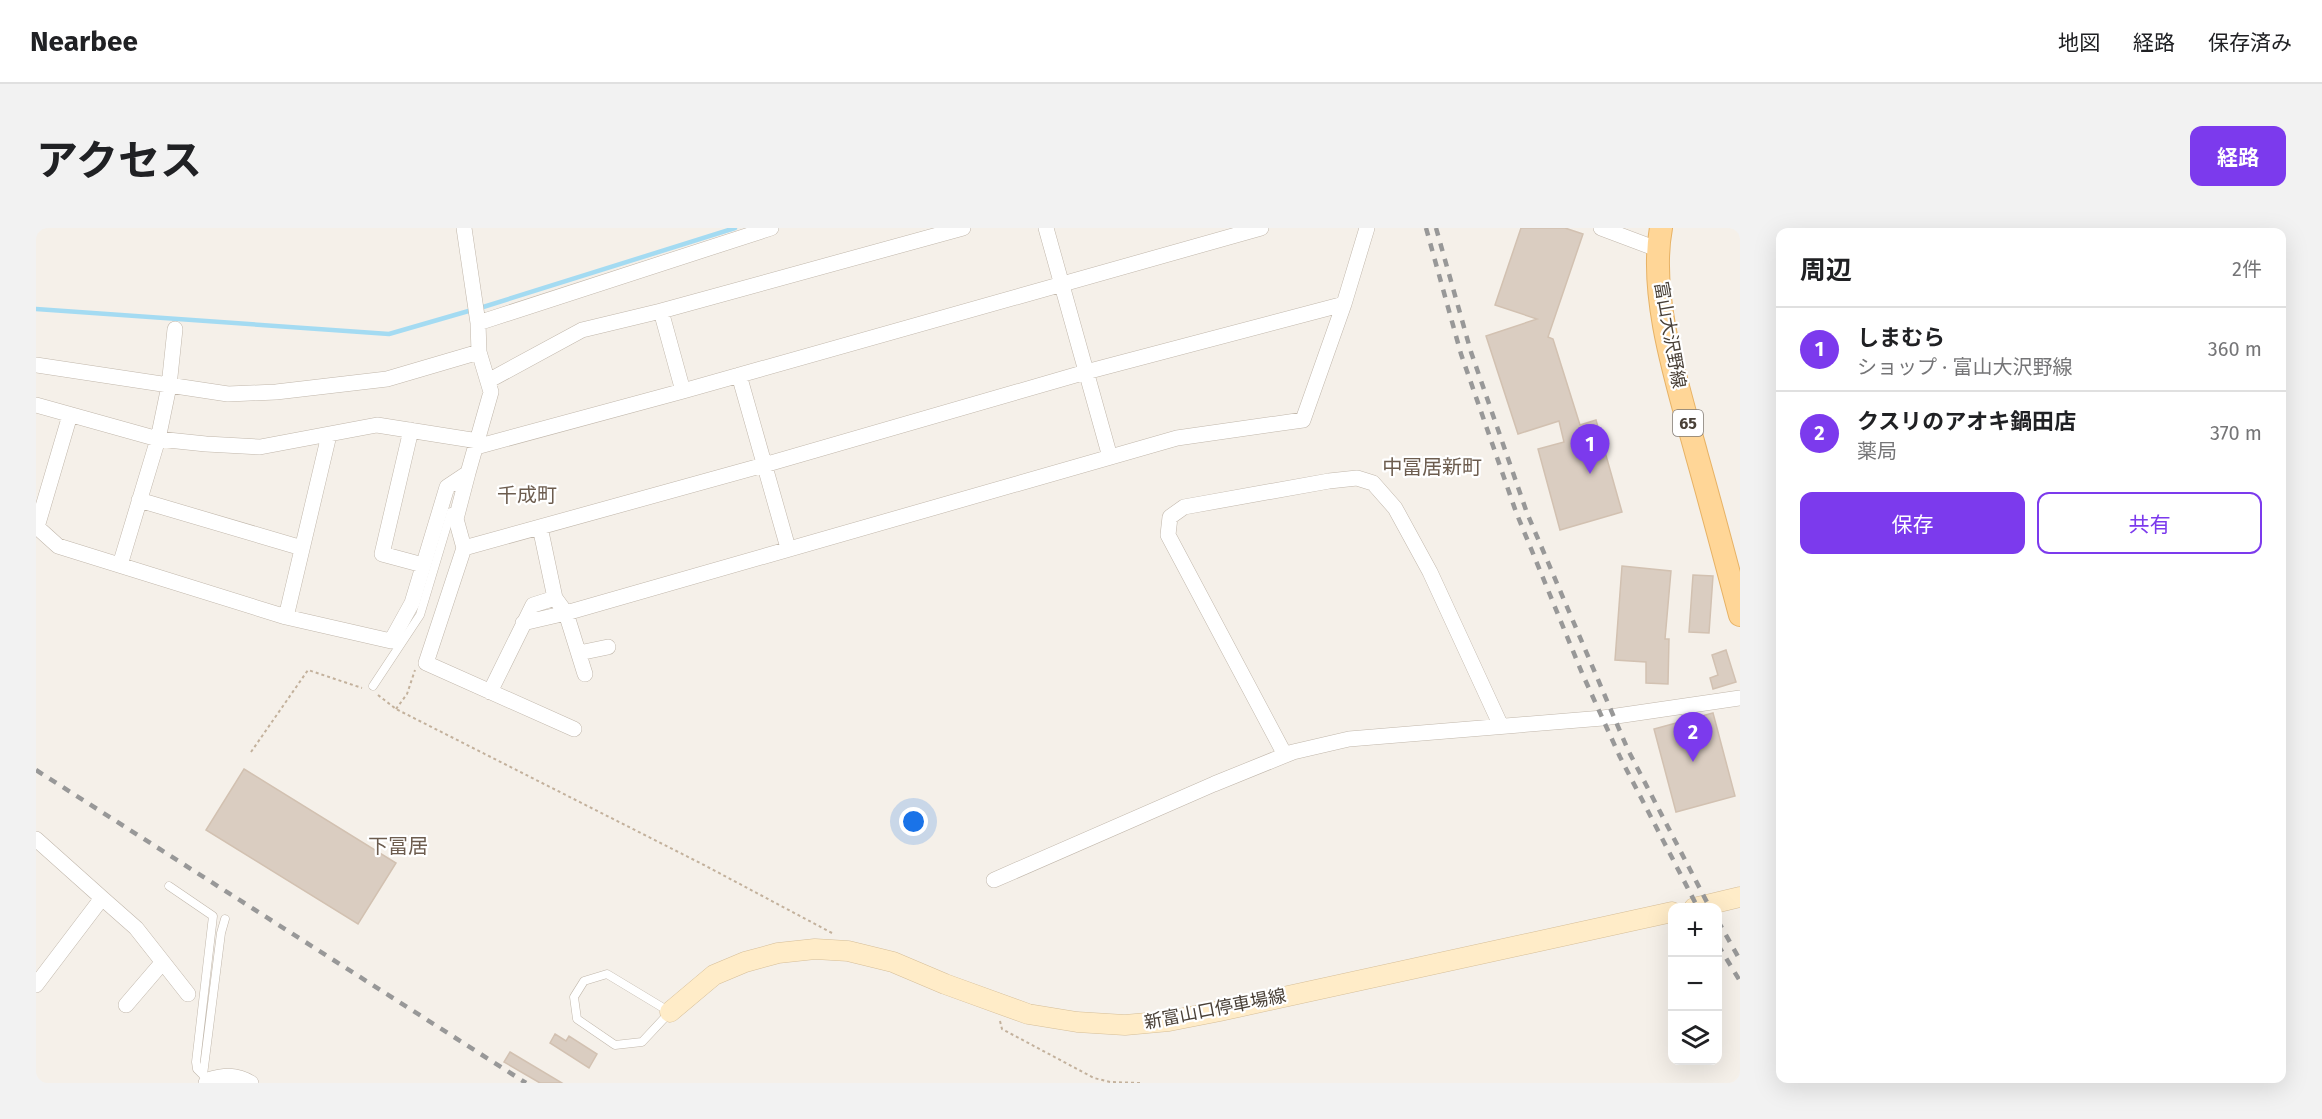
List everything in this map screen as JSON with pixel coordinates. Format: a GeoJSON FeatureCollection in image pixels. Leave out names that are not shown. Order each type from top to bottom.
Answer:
{"type":"FeatureCollection","features":[{"type":"Feature","properties":{"kind":"main road","name":"富山大沢野線"},"geometry":{"type":"LineString","coordinates":[[1660,238],[1661,297],[1671,357],[1740,615]]}},
{"type":"Feature","properties":{"kind":"main road"},"geometry":{"type":"LineString","coordinates":[[1715,903],[1740,897]]}},
{"type":"Feature","properties":{"kind":"main road","name":"新富山口停車場線"},"geometry":{"type":"LineString","coordinates":[[670,1012],[714,975],[778,953],[815,949],[848,951],[894,962],[1028,1014],[1077,1022],[1125,1025],[1169,1021],[1668,913]]}},
{"type":"Feature","properties":{"kind":"street"},"geometry":{"type":"LineString","coordinates":[[464,228],[478,323],[479,352],[491,392],[477,444],[465,476],[456,519],[464,548],[426,663],[574,729]]}},
{"type":"Feature","properties":{"kind":"street"},"geometry":{"type":"LineString","coordinates":[[478,323],[771,228]]}},
{"type":"Feature","properties":{"kind":"street"},"geometry":{"type":"LineString","coordinates":[[488,381],[582,330],[661,311],[963,228]]}},
{"type":"Feature","properties":{"kind":"street"},"geometry":{"type":"LineString","coordinates":[[1046,228],[1110,457]]}},
{"type":"Feature","properties":{"kind":"street"},"geometry":{"type":"LineString","coordinates":[[36,405],[158,439],[260,447],[377,425],[477,444],[683,391],[1261,228]]}},
{"type":"Feature","properties":{"kind":"street"},"geometry":{"type":"LineString","coordinates":[[524,623],[566,613],[1177,438],[1303,420],[1344,304],[1367,228]]}},
{"type":"Feature","properties":{"kind":"street"},"geometry":{"type":"LineString","coordinates":[[1601,228],[1660,238]]}},
{"type":"Feature","properties":{"kind":"street"},"geometry":{"type":"LineString","coordinates":[[464,548],[764,465],[1086,372],[1344,304]]}},
{"type":"Feature","properties":{"kind":"street"},"geometry":{"type":"LineString","coordinates":[[661,311],[683,391]]}},
{"type":"Feature","properties":{"kind":"street"},"geometry":{"type":"LineString","coordinates":[[120,566],[158,439],[169,386],[175,329]]}},
{"type":"Feature","properties":{"kind":"street"},"geometry":{"type":"LineString","coordinates":[[36,364],[228,394],[276,392],[387,379],[479,352]]}},
{"type":"Feature","properties":{"kind":"street"},"geometry":{"type":"LineString","coordinates":[[739,375],[788,548]]}},
{"type":"Feature","properties":{"kind":"street"},"geometry":{"type":"LineString","coordinates":[[70,415],[38,527],[58,546],[286,617],[391,640],[412,603],[447,487],[465,476]]}},
{"type":"Feature","properties":{"kind":"street"},"geometry":{"type":"LineString","coordinates":[[411,430],[382,554],[423,565]]}},
{"type":"Feature","properties":{"kind":"street"},"geometry":{"type":"LineString","coordinates":[[286,617],[329,435]]}},
{"type":"Feature","properties":{"kind":"street"},"geometry":{"type":"LineString","coordinates":[[1285,755],[1168,535],[1170,517],[1184,507],[1338,480],[1357,478],[1373,483],[1395,508],[1430,572],[1501,726]]}},
{"type":"Feature","properties":{"kind":"street"},"geometry":{"type":"LineString","coordinates":[[139,500],[303,548]]}},
{"type":"Feature","properties":{"kind":"street"},"geometry":{"type":"LineString","coordinates":[[540,527],[555,598],[566,613],[585,674]]}},
{"type":"Feature","properties":{"kind":"street"},"geometry":{"type":"LineString","coordinates":[[490,692],[533,605],[555,598]]}},
{"type":"Feature","properties":{"kind":"street"},"geometry":{"type":"LineString","coordinates":[[579,653],[608,647]]}},
{"type":"Feature","properties":{"kind":"street"},"geometry":{"type":"LineString","coordinates":[[994,880],[1285,755],[1349,739],[1603,718],[1740,698]]}},
{"type":"Feature","properties":{"kind":"street"},"geometry":{"type":"LineString","coordinates":[[36,839],[136,928],[188,994]]}},
{"type":"Feature","properties":{"kind":"street"},"geometry":{"type":"LineString","coordinates":[[36,985],[102,898]]}},
{"type":"Feature","properties":{"kind":"street"},"geometry":{"type":"LineString","coordinates":[[126,1005],[162,963]]}},
{"type":"Feature","properties":{"kind":"street"},"geometry":{"type":"LineString","coordinates":[[206,1079],[224,1075],[243,1078],[251,1083]]}},
{"type":"Feature","properties":{"kind":"lane"},"geometry":{"type":"LineString","coordinates":[[373,686],[420,615],[465,476]]}},
{"type":"Feature","properties":{"kind":"lane"},"geometry":{"type":"LineString","coordinates":[[169,886],[213,916],[196,1062],[197,1070],[206,1079]]}},
{"type":"Feature","properties":{"kind":"lane"},"geometry":{"type":"LineString","coordinates":[[206,1079],[221,933],[225,919]]}},
{"type":"Feature","properties":{"kind":"lane"},"geometry":{"type":"LineString","coordinates":[[607,974],[670,1012],[642,1042],[615,1046],[577,1019],[574,997],[584,981],[607,974]]}},
{"type":"Feature","properties":{"kind":"path"},"geometry":{"type":"LineString","coordinates":[[251,752],[308,670],[371,690],[396,709],[831,931],[848,951]]}},
{"type":"Feature","properties":{"kind":"path"},"geometry":{"type":"LineString","coordinates":[[994,1002],[1002,1029],[1094,1078],[1110,1082],[1140,1083]]}},
{"type":"Feature","properties":{"kind":"building"},"geometry":{"type":"Polygon","coordinates":[[[1521,228],[1565,228],[1583,234],[1548,337],[1553,339],[1580,425],[1596,420],[1622,512],[1560,530],[1538,449],[1564,442],[1559,421],[1518,434],[1486,336],[1537,319],[1495,305],[1521,228]]]}},
{"type":"Feature","properties":{"kind":"building"},"geometry":{"type":"Polygon","coordinates":[[[1622,566],[1671,571],[1665,639],[1669,639],[1668,684],[1646,683],[1646,662],[1615,660],[1622,566]]]}},
{"type":"Feature","properties":{"kind":"building"},"geometry":{"type":"Polygon","coordinates":[[[1693,575],[1713,576],[1709,633],[1689,632],[1693,575]]]}},
{"type":"Feature","properties":{"kind":"building"},"geometry":{"type":"Polygon","coordinates":[[[1726,650],[1736,682],[1713,689],[1710,678],[1718,675],[1712,655],[1726,650]]]}},
{"type":"Feature","properties":{"kind":"building"},"geometry":{"type":"Polygon","coordinates":[[[1713,713],[1735,796],[1676,812],[1654,729],[1713,713]]]}},
{"type":"Feature","properties":{"kind":"building"},"geometry":{"type":"Polygon","coordinates":[[[244,769],[396,863],[358,924],[206,830],[244,769]]]}},
{"type":"Feature","properties":{"kind":"building"},"geometry":{"type":"Polygon","coordinates":[[[555,1034],[566,1041],[569,1036],[597,1054],[589,1068],[550,1043],[555,1034]]]}},
{"type":"Feature","properties":{"kind":"building"},"geometry":{"type":"Polygon","coordinates":[[[510,1052],[562,1083],[540,1083],[504,1062],[510,1052]]]}},
{"type":"Feature","properties":{"kind":"waterway"},"geometry":{"type":"LineString","coordinates":[[480,308],[735,228]]}},
{"type":"Feature","properties":{"kind":"waterway"},"geometry":{"type":"LineString","coordinates":[[36,309],[389,334],[472,310]]}},
{"type":"Feature","properties":{"kind":"railway"},"geometry":{"type":"LineString","coordinates":[[1426,228],[1461,354],[1516,512],[1582,673],[1620,757],[1695,903]]}},
{"type":"Feature","properties":{"kind":"railway"},"geometry":{"type":"LineString","coordinates":[[1436,228],[1471,352],[1527,513],[1628,750],[1707,903]]}},
{"type":"Feature","properties":{"kind":"railway"},"geometry":{"type":"LineString","coordinates":[[36,770],[526,1083]]}},
{"type":"Feature","properties":{"kind":"railway"},"geometry":{"type":"LineString","coordinates":[[1722,928],[1740,960]]}},
{"type":"Feature","properties":{"kind":"railway"},"geometry":{"type":"LineString","coordinates":[[1722,952],[1740,981]]}},
{"type":"Feature","properties":{"kind":"place","name":"しまむら"},"geometry":{"type":"Point","coordinates":[1590,474]}},
{"type":"Feature","properties":{"kind":"place","name":"クスリのアオキ鍋田店"},"geometry":{"type":"Point","coordinates":[1693,762]}},
{"type":"Feature","properties":{"kind":"district","name":"中冨居新町"},"geometry":{"type":"Point","coordinates":[1432,467]}},
{"type":"Feature","properties":{"kind":"district","name":"千成町"},"geometry":{"type":"Point","coordinates":[527,495]}},
{"type":"Feature","properties":{"kind":"district","name":"下冨居"},"geometry":{"type":"Point","coordinates":[398,846]}}]}
